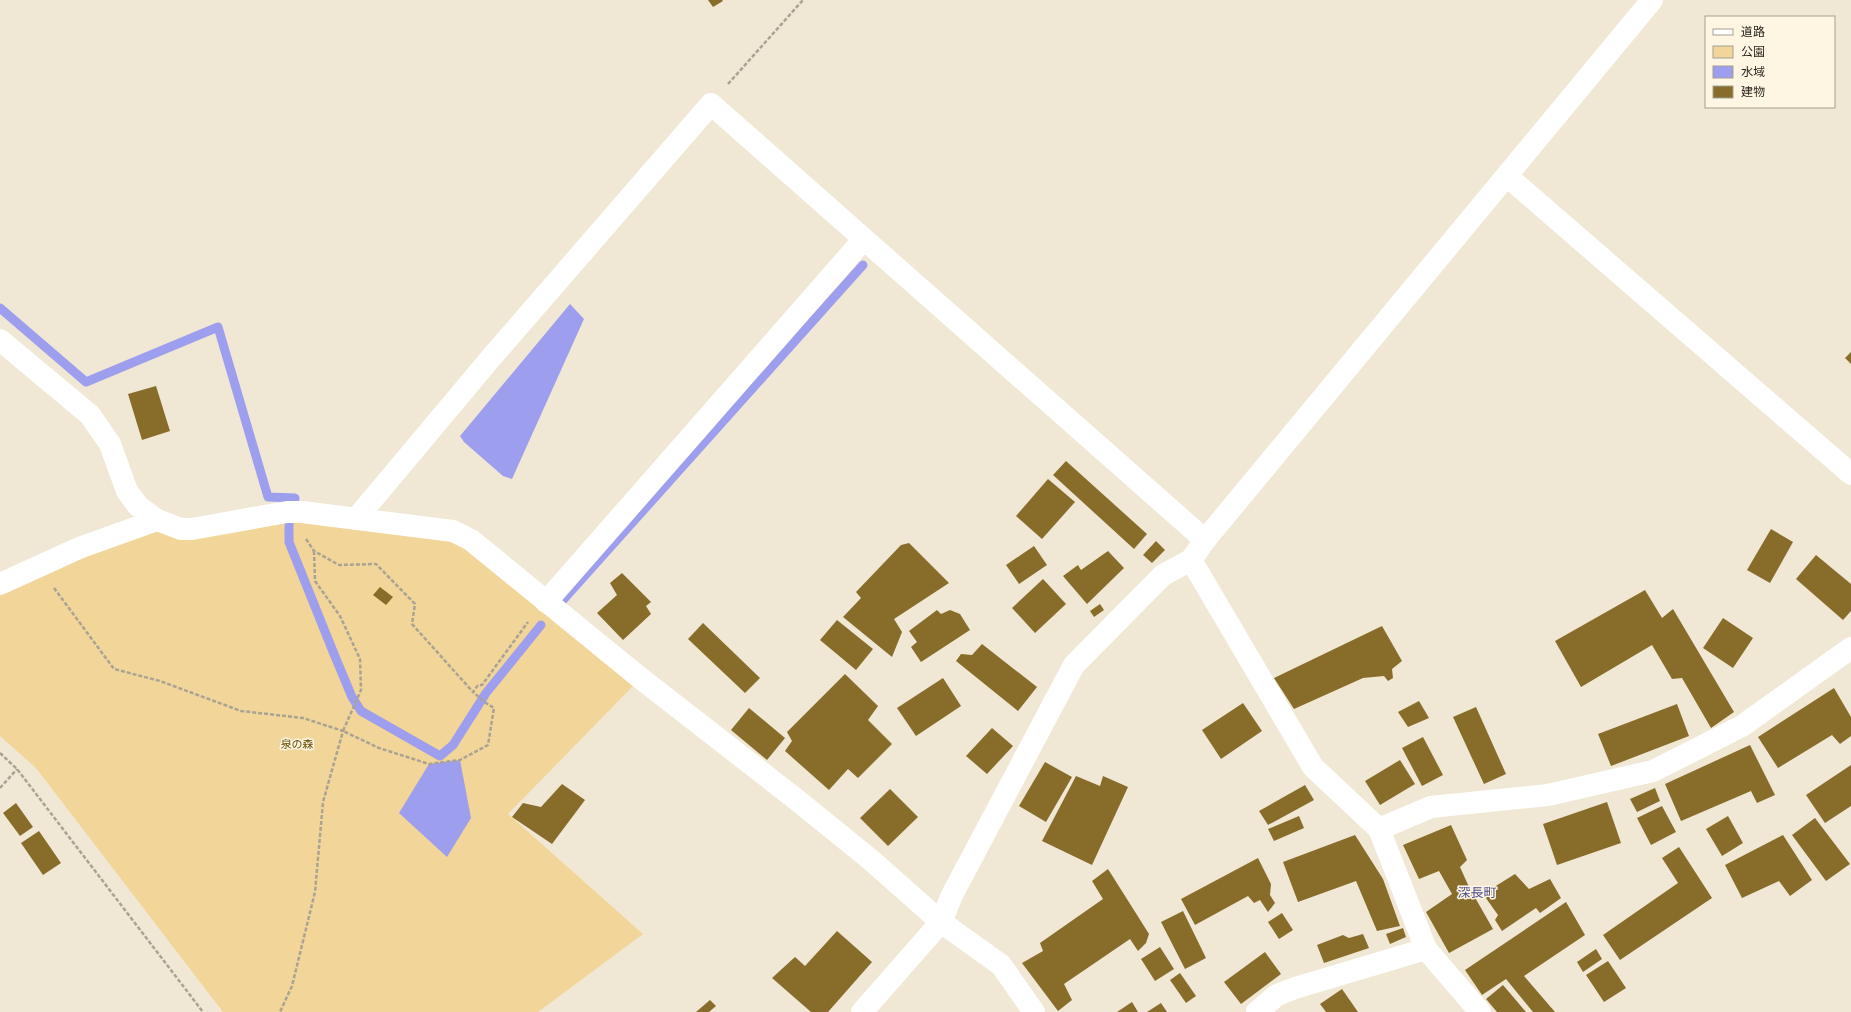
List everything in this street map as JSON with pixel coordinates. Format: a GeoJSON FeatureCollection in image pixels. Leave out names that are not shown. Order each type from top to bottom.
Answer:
{"type":"FeatureCollection","features":[{"type":"Feature","properties":{"kind":"street"},"geometry":{"type":"LineString","coordinates":[[862,1012],[941,922],[952,895],[1074,665],[1163,576],[1191,560],[1205,540],[1652,0]]}},
{"type":"Feature","properties":{"kind":"street"},"geometry":{"type":"LineString","coordinates":[[356,519],[490,359],[711,104],[1205,540]]}},
{"type":"Feature","properties":{"kind":"street"},"geometry":{"type":"LineString","coordinates":[[1507,176],[1851,474]]}},
{"type":"Feature","properties":{"kind":"street"},"geometry":{"type":"LineString","coordinates":[[546,602],[864,239]]}},
{"type":"Feature","properties":{"kind":"street"},"geometry":{"type":"LineString","coordinates":[[0,340],[90,415],[110,444],[132,501],[157,520],[181,529],[192,529],[288,512],[302,512],[453,531],[471,540],[652,687],[797,800],[870,860],[941,922],[1001,965],[1034,1012]]}},
{"type":"Feature","properties":{"kind":"street"},"geometry":{"type":"LineString","coordinates":[[0,584],[79,548],[157,520]]}},
{"type":"Feature","properties":{"kind":"street"},"geometry":{"type":"LineString","coordinates":[[1191,560],[1313,767],[1379,829],[1426,949],[1480,1012]]}},
{"type":"Feature","properties":{"kind":"street"},"geometry":{"type":"LineString","coordinates":[[1379,829],[1431,807],[1548,795],[1653,771],[1742,726],[1851,648]]}},
{"type":"Feature","properties":{"kind":"street"},"geometry":{"type":"LineString","coordinates":[[1257,1012],[1277,996],[1295,988],[1426,949]]}},
{"type":"Feature","properties":{"kind":"path"},"geometry":{"type":"LineString","coordinates":[[711,104],[803,0]]}},
{"type":"Feature","properties":{"kind":"path"},"geometry":{"type":"LineString","coordinates":[[38,566],[114,669],[160,681],[241,711],[303,718],[343,731],[379,748],[429,764],[460,760],[488,745],[494,708],[474,693],[412,624],[415,604],[376,564],[339,565],[314,551],[288,512]]}},
{"type":"Feature","properties":{"kind":"path"},"geometry":{"type":"LineString","coordinates":[[280,1012],[292,986],[315,892],[323,802],[343,731],[361,690],[360,659],[340,616],[315,581],[314,551]]}},
{"type":"Feature","properties":{"kind":"path"},"geometry":{"type":"LineString","coordinates":[[474,693],[478,685],[482,685],[534,614],[546,602]]}},
{"type":"Feature","properties":{"kind":"path"},"geometry":{"type":"LineString","coordinates":[[0,753],[17,769],[203,1012]]}},
{"type":"Feature","properties":{"kind":"path"},"geometry":{"type":"LineString","coordinates":[[0,788],[17,769]]}},
{"type":"Feature","properties":{"kind":"green space","name":"泉の森"},"geometry":{"type":"Polygon","coordinates":[[[303,520],[451,538],[634,685],[508,814],[643,934],[538,1012],[223,1012],[36,768],[0,736],[0,591],[153,529],[303,520]]]}},
{"type":"Feature","properties":{"kind":"water"},"geometry":{"type":"Polygon","coordinates":[[[570,304],[584,319],[512,479],[503,476],[464,442],[460,436],[570,304]]]}},
{"type":"Feature","properties":{"kind":"water"},"geometry":{"type":"Polygon","coordinates":[[[460,760],[471,818],[447,857],[399,813],[429,764],[460,760]]]}},
{"type":"Feature","properties":{"kind":"building"},"geometry":{"type":"Polygon","coordinates":[[[708,0],[722,0],[723,1],[713,7],[708,0]]]}},
{"type":"Feature","properties":{"kind":"building"},"geometry":{"type":"Polygon","coordinates":[[[1851,352],[1851,364],[1845,358],[1851,352]]]}},
{"type":"Feature","properties":{"kind":"building"},"geometry":{"type":"Polygon","coordinates":[[[156,386],[170,431],[142,440],[128,394],[156,386]]]}},
{"type":"Feature","properties":{"kind":"building"},"geometry":{"type":"Polygon","coordinates":[[[1066,461],[1147,534],[1134,549],[1053,475],[1066,461]]]}},
{"type":"Feature","properties":{"kind":"building"},"geometry":{"type":"Polygon","coordinates":[[[1048,479],[1075,502],[1042,539],[1016,516],[1048,479]]]}},
{"type":"Feature","properties":{"kind":"building"},"geometry":{"type":"Polygon","coordinates":[[[1771,529],[1793,542],[1770,583],[1747,570],[1771,529]]]}},
{"type":"Feature","properties":{"kind":"building"},"geometry":{"type":"Polygon","coordinates":[[[1156,541],[1165,550],[1152,563],[1143,555],[1156,541]]]}},
{"type":"Feature","properties":{"kind":"building"},"geometry":{"type":"Polygon","coordinates":[[[909,543],[949,583],[894,619],[902,632],[892,657],[843,617],[861,598],[856,592],[901,545],[909,543]]]}},
{"type":"Feature","properties":{"kind":"building"},"geometry":{"type":"Polygon","coordinates":[[[1034,546],[1047,565],[1019,584],[1006,565],[1034,546]]]}},
{"type":"Feature","properties":{"kind":"building"},"geometry":{"type":"Polygon","coordinates":[[[1108,551],[1124,568],[1087,604],[1063,576],[1078,565],[1081,570],[1108,551]]]}},
{"type":"Feature","properties":{"kind":"building"},"geometry":{"type":"Polygon","coordinates":[[[1816,555],[1851,584],[1851,611],[1843,620],[1796,579],[1816,555]]]}},
{"type":"Feature","properties":{"kind":"building"},"geometry":{"type":"Polygon","coordinates":[[[622,573],[651,602],[646,606],[651,614],[623,640],[597,613],[617,595],[610,583],[622,573]]]}},
{"type":"Feature","properties":{"kind":"building"},"geometry":{"type":"Polygon","coordinates":[[[1043,579],[1066,604],[1035,633],[1012,608],[1043,579]]]}},
{"type":"Feature","properties":{"kind":"building"},"geometry":{"type":"Polygon","coordinates":[[[380,587],[393,597],[386,605],[373,595],[380,587]]]}},
{"type":"Feature","properties":{"kind":"building"},"geometry":{"type":"Polygon","coordinates":[[[1645,590],[1662,618],[1673,609],[1734,712],[1711,728],[1682,678],[1672,679],[1652,645],[1581,687],[1555,641],[1645,590]]]}},
{"type":"Feature","properties":{"kind":"building"},"geometry":{"type":"Polygon","coordinates":[[[1100,604],[1104,610],[1094,617],[1090,611],[1100,604]]]}},
{"type":"Feature","properties":{"kind":"building"},"geometry":{"type":"Polygon","coordinates":[[[937,610],[941,614],[950,610],[960,614],[970,630],[921,662],[911,647],[917,642],[909,631],[937,610]]]}},
{"type":"Feature","properties":{"kind":"building"},"geometry":{"type":"Polygon","coordinates":[[[1723,618],[1753,638],[1733,668],[1703,648],[1723,618]]]}},
{"type":"Feature","properties":{"kind":"building"},"geometry":{"type":"Polygon","coordinates":[[[837,620],[873,649],[856,670],[820,640],[837,620]]]}},
{"type":"Feature","properties":{"kind":"building"},"geometry":{"type":"Polygon","coordinates":[[[703,623],[760,678],[745,693],[688,639],[703,623]]]}},
{"type":"Feature","properties":{"kind":"building"},"geometry":{"type":"Polygon","coordinates":[[[1382,626],[1402,661],[1392,669],[1393,678],[1388,681],[1384,676],[1363,678],[1294,709],[1274,678],[1382,626]]]}},
{"type":"Feature","properties":{"kind":"building"},"geometry":{"type":"Polygon","coordinates":[[[982,644],[1037,687],[1018,711],[956,661],[961,654],[972,655],[982,644]]]}},
{"type":"Feature","properties":{"kind":"building"},"geometry":{"type":"Polygon","coordinates":[[[845,674],[878,706],[868,720],[892,744],[858,778],[848,769],[829,790],[785,751],[792,741],[787,732],[845,674]]]}},
{"type":"Feature","properties":{"kind":"building"},"geometry":{"type":"Polygon","coordinates":[[[943,678],[961,706],[916,736],[897,708],[943,678]]]}},
{"type":"Feature","properties":{"kind":"building"},"geometry":{"type":"Polygon","coordinates":[[[1834,688],[1851,717],[1851,736],[1840,744],[1832,735],[1778,768],[1758,737],[1834,688]]]}},
{"type":"Feature","properties":{"kind":"building"},"geometry":{"type":"Polygon","coordinates":[[[1419,701],[1429,718],[1408,727],[1398,712],[1419,701]]]}},
{"type":"Feature","properties":{"kind":"building"},"geometry":{"type":"Polygon","coordinates":[[[1243,703],[1262,731],[1221,759],[1202,730],[1243,703]]]}},
{"type":"Feature","properties":{"kind":"building"},"geometry":{"type":"Polygon","coordinates":[[[1677,704],[1689,736],[1611,766],[1598,734],[1677,704]]]}},
{"type":"Feature","properties":{"kind":"building"},"geometry":{"type":"Polygon","coordinates":[[[1476,707],[1506,774],[1484,784],[1453,717],[1476,707]]]}},
{"type":"Feature","properties":{"kind":"building"},"geometry":{"type":"Polygon","coordinates":[[[749,708],[785,738],[767,760],[731,730],[749,708]]]}},
{"type":"Feature","properties":{"kind":"building"},"geometry":{"type":"Polygon","coordinates":[[[992,728],[1013,746],[987,774],[966,756],[992,728]]]}},
{"type":"Feature","properties":{"kind":"building"},"geometry":{"type":"Polygon","coordinates":[[[1423,737],[1443,775],[1422,786],[1402,748],[1423,737]]]}},
{"type":"Feature","properties":{"kind":"building"},"geometry":{"type":"Polygon","coordinates":[[[1750,745],[1775,795],[1757,803],[1751,791],[1681,821],[1665,784],[1750,745]]]}},
{"type":"Feature","properties":{"kind":"building"},"geometry":{"type":"Polygon","coordinates":[[[1400,760],[1415,784],[1380,805],[1365,781],[1400,760]]]}},
{"type":"Feature","properties":{"kind":"building"},"geometry":{"type":"Polygon","coordinates":[[[1045,762],[1072,777],[1046,822],[1019,806],[1045,762]]]}},
{"type":"Feature","properties":{"kind":"building"},"geometry":{"type":"Polygon","coordinates":[[[1851,765],[1851,806],[1825,823],[1806,795],[1851,765]]]}},
{"type":"Feature","properties":{"kind":"building"},"geometry":{"type":"Polygon","coordinates":[[[1076,776],[1100,786],[1103,776],[1128,787],[1092,865],[1042,841],[1076,776]]]}},
{"type":"Feature","properties":{"kind":"building"},"geometry":{"type":"Polygon","coordinates":[[[562,784],[585,800],[552,844],[512,817],[523,803],[541,807],[562,784]]]}},
{"type":"Feature","properties":{"kind":"building"},"geometry":{"type":"Polygon","coordinates":[[[1305,785],[1314,800],[1268,825],[1259,811],[1305,785]]]}},
{"type":"Feature","properties":{"kind":"building"},"geometry":{"type":"Polygon","coordinates":[[[1655,788],[1660,801],[1637,812],[1630,799],[1655,788]]]}},
{"type":"Feature","properties":{"kind":"building"},"geometry":{"type":"Polygon","coordinates":[[[890,789],[918,817],[888,846],[860,818],[890,789]]]}},
{"type":"Feature","properties":{"kind":"building"},"geometry":{"type":"Polygon","coordinates":[[[1607,802],[1621,843],[1557,865],[1543,824],[1607,802]]]}},
{"type":"Feature","properties":{"kind":"building"},"geometry":{"type":"Polygon","coordinates":[[[16,803],[33,827],[20,836],[3,813],[16,803]]]}},
{"type":"Feature","properties":{"kind":"building"},"geometry":{"type":"Polygon","coordinates":[[[1662,806],[1676,832],[1651,845],[1637,818],[1662,806]]]}},
{"type":"Feature","properties":{"kind":"building"},"geometry":{"type":"Polygon","coordinates":[[[1299,816],[1304,828],[1274,841],[1268,829],[1299,816]]]}},
{"type":"Feature","properties":{"kind":"building"},"geometry":{"type":"Polygon","coordinates":[[[1728,816],[1743,843],[1722,856],[1706,829],[1728,816]]]}},
{"type":"Feature","properties":{"kind":"building"},"geometry":{"type":"Polygon","coordinates":[[[1815,818],[1850,864],[1826,881],[1792,835],[1815,818]]]}},
{"type":"Feature","properties":{"kind":"building"},"geometry":{"type":"Polygon","coordinates":[[[1451,825],[1467,860],[1460,867],[1469,887],[1493,929],[1449,953],[1426,912],[1452,894],[1439,871],[1419,879],[1403,845],[1451,825]]]}},
{"type":"Feature","properties":{"kind":"building"},"geometry":{"type":"Polygon","coordinates":[[[39,831],[61,863],[43,875],[21,843],[39,831]]]}},
{"type":"Feature","properties":{"kind":"building"},"geometry":{"type":"Polygon","coordinates":[[[1355,835],[1383,879],[1400,926],[1377,931],[1356,881],[1298,902],[1283,862],[1355,835]]]}},
{"type":"Feature","properties":{"kind":"building"},"geometry":{"type":"Polygon","coordinates":[[[1783,835],[1812,880],[1790,896],[1779,881],[1742,898],[1725,865],[1783,835]]]}},
{"type":"Feature","properties":{"kind":"building"},"geometry":{"type":"Polygon","coordinates":[[[1679,847],[1712,898],[1620,960],[1603,935],[1678,883],[1662,858],[1679,847]]]}},
{"type":"Feature","properties":{"kind":"building"},"geometry":{"type":"Polygon","coordinates":[[[1258,858],[1271,884],[1270,895],[1275,903],[1268,912],[1260,900],[1254,903],[1248,896],[1195,925],[1181,899],[1258,858]]]}},
{"type":"Feature","properties":{"kind":"building"},"geometry":{"type":"Polygon","coordinates":[[[1108,869],[1149,934],[1146,943],[1138,951],[1130,939],[1064,984],[1072,1000],[1058,1011],[1022,963],[1043,951],[1040,943],[1103,899],[1092,881],[1108,869]]]}},
{"type":"Feature","properties":{"kind":"building"},"geometry":{"type":"Polygon","coordinates":[[[1515,874],[1529,889],[1550,879],[1561,898],[1540,913],[1536,908],[1502,931],[1495,920],[1498,915],[1483,894],[1515,874]]]}},
{"type":"Feature","properties":{"kind":"building"},"geometry":{"type":"Polygon","coordinates":[[[1566,902],[1585,935],[1524,976],[1555,1012],[1533,1012],[1506,979],[1482,995],[1465,970],[1566,902]]]}},
{"type":"Feature","properties":{"kind":"building"},"geometry":{"type":"Polygon","coordinates":[[[1183,911],[1206,958],[1185,969],[1161,922],[1183,911]]]}},
{"type":"Feature","properties":{"kind":"building"},"geometry":{"type":"Polygon","coordinates":[[[1282,913],[1293,930],[1279,939],[1268,922],[1282,913]]]}},
{"type":"Feature","properties":{"kind":"building"},"geometry":{"type":"Polygon","coordinates":[[[1403,928],[1406,937],[1390,944],[1386,934],[1403,928]]]}},
{"type":"Feature","properties":{"kind":"building"},"geometry":{"type":"Polygon","coordinates":[[[837,931],[872,962],[828,1012],[811,1012],[772,978],[795,957],[805,966],[837,931]]]}},
{"type":"Feature","properties":{"kind":"building"},"geometry":{"type":"Polygon","coordinates":[[[1363,934],[1369,948],[1324,963],[1317,945],[1343,935],[1349,938],[1363,934]]]}},
{"type":"Feature","properties":{"kind":"building"},"geometry":{"type":"Polygon","coordinates":[[[1160,947],[1174,969],[1155,981],[1141,959],[1160,947]]]}},
{"type":"Feature","properties":{"kind":"building"},"geometry":{"type":"Polygon","coordinates":[[[1596,949],[1602,959],[1583,972],[1577,962],[1596,949]]]}},
{"type":"Feature","properties":{"kind":"building"},"geometry":{"type":"Polygon","coordinates":[[[1265,952],[1281,974],[1241,1004],[1224,982],[1265,952]]]}},
{"type":"Feature","properties":{"kind":"building"},"geometry":{"type":"Polygon","coordinates":[[[1608,961],[1626,988],[1604,1002],[1586,975],[1608,961]]]}},
{"type":"Feature","properties":{"kind":"building"},"geometry":{"type":"Polygon","coordinates":[[[1180,973],[1196,996],[1186,1003],[1170,980],[1180,973]]]}},
{"type":"Feature","properties":{"kind":"building"},"geometry":{"type":"Polygon","coordinates":[[[1503,985],[1526,1012],[1497,1012],[1486,999],[1503,985]]]}},
{"type":"Feature","properties":{"kind":"building"},"geometry":{"type":"Polygon","coordinates":[[[1342,989],[1358,1012],[1326,1012],[1320,1004],[1342,989]]]}},
{"type":"Feature","properties":{"kind":"building"},"geometry":{"type":"Polygon","coordinates":[[[710,1000],[716,1006],[709,1012],[696,1012],[710,1000]]]}},
{"type":"Feature","properties":{"kind":"building"},"geometry":{"type":"Polygon","coordinates":[[[1132,1002],[1138,1012],[1117,1012],[1132,1002]]]}},
{"type":"Feature","properties":{"kind":"building"},"geometry":{"type":"Polygon","coordinates":[[[1161,1003],[1167,1012],[1147,1012],[1161,1003]]]}},
{"type":"Feature","properties":{"kind":"waterway"},"geometry":{"type":"LineString","coordinates":[[563,600],[863,265]]}},
{"type":"Feature","properties":{"kind":"waterway"},"geometry":{"type":"LineString","coordinates":[[0,308],[86,382],[218,327],[268,497],[295,498],[294,503]]}},
{"type":"Feature","properties":{"kind":"waterway"},"geometry":{"type":"LineString","coordinates":[[289,524],[289,542],[352,697],[361,711],[440,756],[453,745],[486,693],[541,625]]}},
{"type":"Feature","properties":{"kind":"district","name":"深長町"},"geometry":{"type":"Point","coordinates":[1477,892]}}]}
